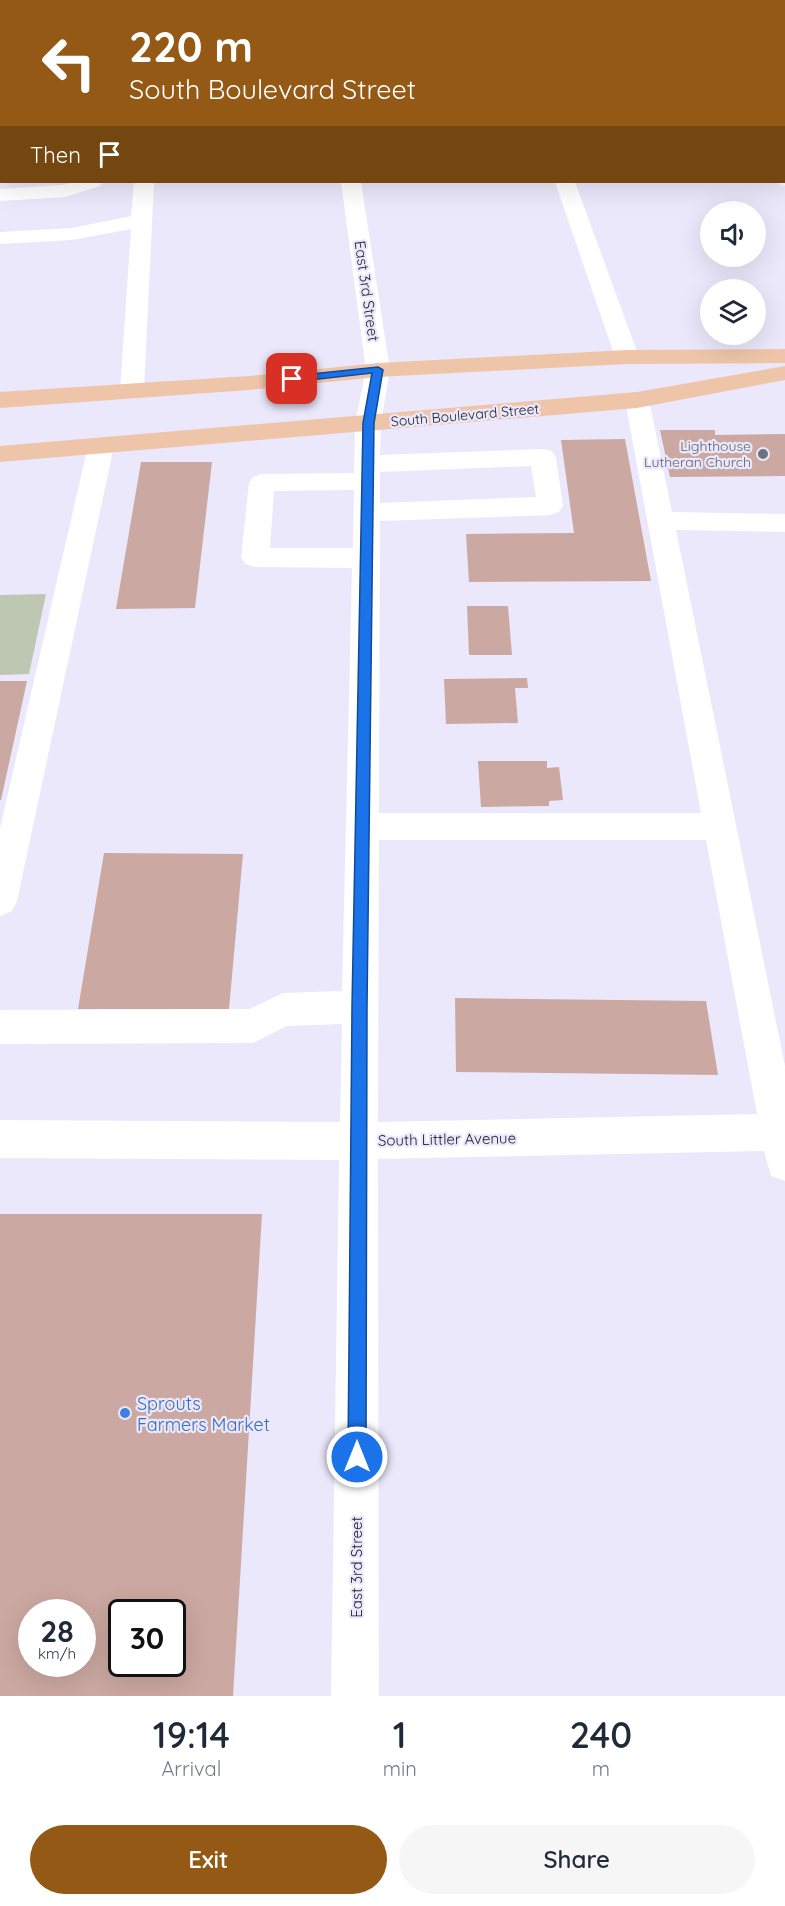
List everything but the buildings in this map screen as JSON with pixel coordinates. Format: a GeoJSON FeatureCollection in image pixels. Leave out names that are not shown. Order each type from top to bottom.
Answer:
{"type":"FeatureCollection","features":[{"type":"Feature","properties":{"kind":"main road"},"geometry":{"type":"LineString","coordinates":[[0,400],[249,383],[378,370],[627,357],[785,356]]}},
{"type":"Feature","properties":{"kind":"main road","name":"South Boulevard Street"},"geometry":{"type":"LineString","coordinates":[[0,454],[637,400],[785,373]]}},
{"type":"Feature","properties":{"kind":"street"},"geometry":{"type":"LineString","coordinates":[[0,195],[65,191],[90,183]]}},
{"type":"Feature","properties":{"kind":"street"},"geometry":{"type":"LineString","coordinates":[[132,391],[144,183]]}},
{"type":"Feature","properties":{"kind":"street","name":"East 3rd Street"},"geometry":{"type":"LineString","coordinates":[[351,183],[378,370],[368,423],[360,1007],[355,1696]]}},
{"type":"Feature","properties":{"kind":"street"},"geometry":{"type":"LineString","coordinates":[[565,183],[627,357]]}},
{"type":"Feature","properties":{"kind":"street"},"geometry":{"type":"LineString","coordinates":[[0,238],[72,234],[121,223],[142,222]]}},
{"type":"Feature","properties":{"kind":"street"},"geometry":{"type":"LineString","coordinates":[[637,400],[783,1142]]}},
{"type":"Feature","properties":{"kind":"street"},"geometry":{"type":"LineString","coordinates":[[2,887],[101,446]]}},
{"type":"Feature","properties":{"kind":"street"},"geometry":{"type":"LineString","coordinates":[[367,558],[255,557],[262,483],[368,486],[550,506],[543,457],[368,486]]}},
{"type":"Feature","properties":{"kind":"street"},"geometry":{"type":"LineString","coordinates":[[661,521],[785,523]]}},
{"type":"Feature","properties":{"kind":"street"},"geometry":{"type":"LineString","coordinates":[[362,827],[720,826]]}},
{"type":"Feature","properties":{"kind":"street"},"geometry":{"type":"LineString","coordinates":[[0,1027],[253,1026],[283,1010],[360,1007]]}},
{"type":"Feature","properties":{"kind":"street","name":"South Littler Avenue"},"geometry":{"type":"LineString","coordinates":[[0,1139],[783,1142]]}},
{"type":"Feature","properties":{"kind":"green space"},"geometry":{"type":"Polygon","coordinates":[[[46,594],[29,674],[0,675],[0,595],[46,594]]]}},
{"type":"Feature","properties":{"kind":"place","name":"Lighthouse Lutheran Church"},"geometry":{"type":"Point","coordinates":[763,454]}},
{"type":"Feature","properties":{"kind":"place","name":"Sprouts Farmers Market"},"geometry":{"type":"Point","coordinates":[125,1413]}},
{"type":"Feature","properties":{"kind":"route"},"geometry":{"type":"LineString","coordinates":[[292,379],[378,370],[368,423],[357,1457]]}}]}
